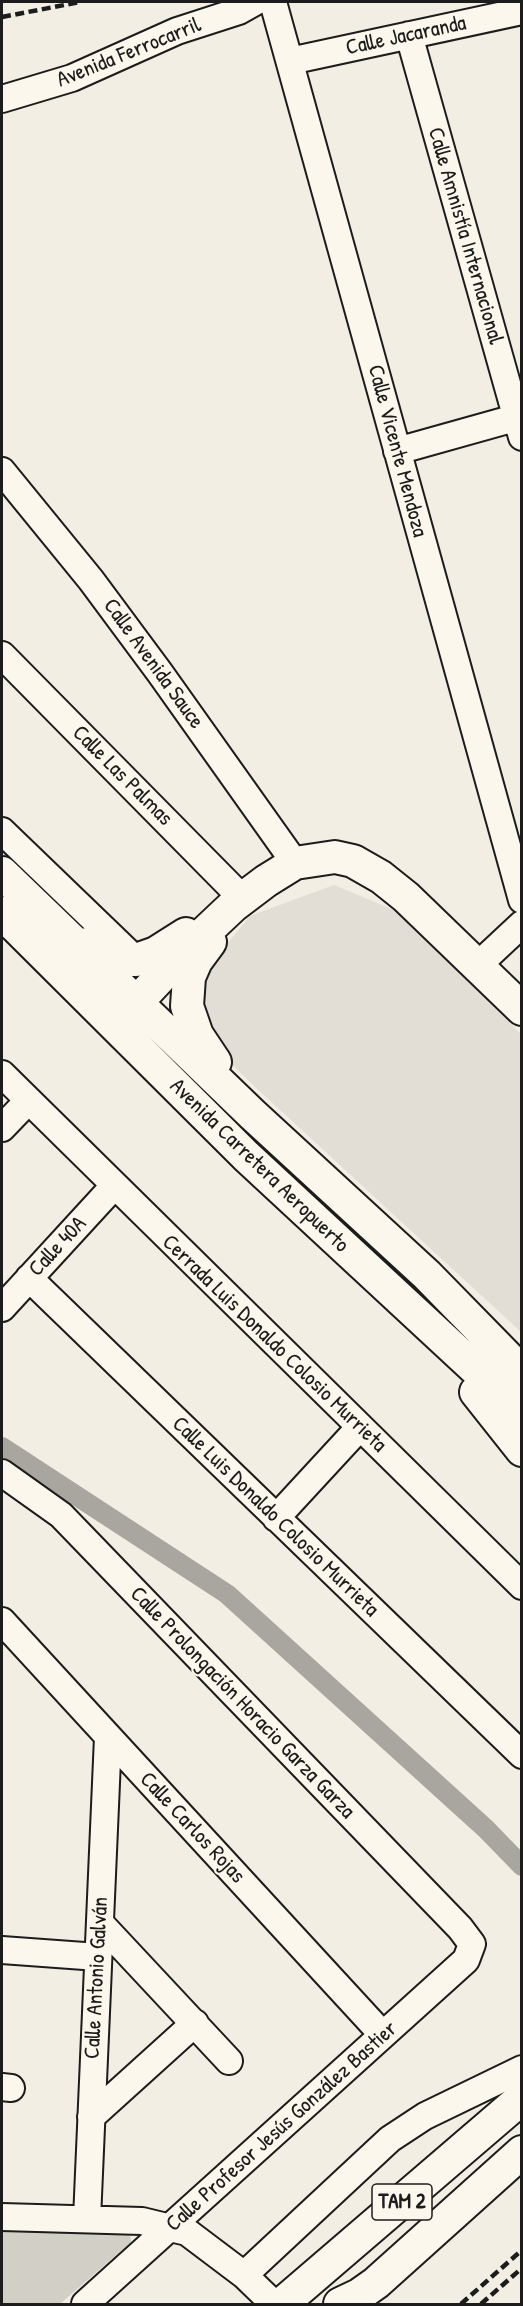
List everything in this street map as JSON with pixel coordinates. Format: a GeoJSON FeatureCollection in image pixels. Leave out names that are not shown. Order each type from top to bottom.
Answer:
{"type":"FeatureCollection","features":[{"type":"Feature","properties":{"kind":"main road"},"geometry":{"type":"LineString","coordinates":[[14,895],[102,953],[120,959],[136,960],[156,953],[295,863],[335,857],[353,861],[381,877],[406,897],[522,1009]]}},
{"type":"Feature","properties":{"kind":"main road","name":"Avenida Carretera Aeropuerto"},"geometry":{"type":"LineString","coordinates":[[14,895],[137,1002],[252,1114],[427,1275],[522,1372]]}},
{"type":"Feature","properties":{"kind":"main road","name":"Avenida Carretera Aeropuerto"},"geometry":{"type":"LineString","coordinates":[[14,895],[210,1120],[396,1297],[522,1412]]}},
{"type":"Feature","properties":{"kind":"main road"},"geometry":{"type":"LineString","coordinates":[[210,1120],[144,1023],[137,1002],[180,956],[237,902]]}},
{"type":"Feature","properties":{"kind":"main road"},"geometry":{"type":"LineString","coordinates":[[237,902],[189,977],[188,1006],[197,1035],[252,1114]]}},
{"type":"Feature","properties":{"kind":"main road"},"geometry":{"type":"LineString","coordinates":[[396,1297],[494,1413],[522,1450]]}},
{"type":"Feature","properties":{"kind":"main road","name":"TAM 2"},"geometry":{"type":"LineString","coordinates":[[282,2304],[522,2098]]}},
{"type":"Feature","properties":{"kind":"main road"},"geometry":{"type":"LineString","coordinates":[[340,2304],[376,2283],[522,2152]]}},
{"type":"Feature","properties":{"kind":"main road","name":"TAM 2"},"geometry":{"type":"LineString","coordinates":[[372,2304],[522,2170]]}},
{"type":"Feature","properties":{"kind":"street","name":"Avenida Ferrocarril"},"geometry":{"type":"LineString","coordinates":[[2,99],[72,78],[177,32],[239,11],[255,2]]}},
{"type":"Feature","properties":{"kind":"street","name":"Calle Vicente Mendoza"},"geometry":{"type":"LineString","coordinates":[[273,2],[522,900]]}},
{"type":"Feature","properties":{"kind":"street","name":"Calle Jacaranda"},"geometry":{"type":"LineString","coordinates":[[290,61],[522,11]]}},
{"type":"Feature","properties":{"kind":"street","name":"Calle Amnistía Internacional"},"geometry":{"type":"LineString","coordinates":[[409,35],[520,423]]}},
{"type":"Feature","properties":{"kind":"street"},"geometry":{"type":"LineString","coordinates":[[397,451],[520,423]]}},
{"type":"Feature","properties":{"kind":"street","name":"Calle Avenida Sauce"},"geometry":{"type":"LineString","coordinates":[[2,471],[91,580],[295,863]]}},
{"type":"Feature","properties":{"kind":"street","name":"Calle Las Palmas"},"geometry":{"type":"LineString","coordinates":[[2,655],[237,902]]}},
{"type":"Feature","properties":{"kind":"street"},"geometry":{"type":"LineString","coordinates":[[2,831],[136,960]]}},
{"type":"Feature","properties":{"kind":"street"},"geometry":{"type":"LineString","coordinates":[[477,966],[522,924]]}},
{"type":"Feature","properties":{"kind":"street","name":"Cerrada Luis Donaldo Colosio Murrieta"},"geometry":{"type":"LineString","coordinates":[[2,1074],[522,1586]]}},
{"type":"Feature","properties":{"kind":"street"},"geometry":{"type":"LineString","coordinates":[[2,1128],[27,1101]]}},
{"type":"Feature","properties":{"kind":"street","name":"Calle 40A"},"geometry":{"type":"LineString","coordinates":[[2,1308],[114,1186]]}},
{"type":"Feature","properties":{"kind":"street","name":"Calle Luis Donaldo Colosio Murrieta"},"geometry":{"type":"LineString","coordinates":[[29,1278],[522,1755]]}},
{"type":"Feature","properties":{"kind":"street"},"geometry":{"type":"LineString","coordinates":[[276,1518],[360,1427]]}},
{"type":"Feature","properties":{"kind":"street","name":"Calle Prolongación Horacio Garza Garza"},"geometry":{"type":"LineString","coordinates":[[2,1473],[61,1515],[460,1928],[472,1944]]}},
{"type":"Feature","properties":{"kind":"street","name":"Calle Carlos Rojas"},"geometry":{"type":"LineString","coordinates":[[2,1621],[383,2035]]}},
{"type":"Feature","properties":{"kind":"street","name":"Calle Antonio Galván"},"geometry":{"type":"LineString","coordinates":[[87,2219],[108,1737]]}},
{"type":"Feature","properties":{"kind":"street"},"geometry":{"type":"LineString","coordinates":[[100,1923],[229,2061]]}},
{"type":"Feature","properties":{"kind":"street","name":"Calle Profesor Jesús González Bastier"},"geometry":{"type":"LineString","coordinates":[[85,2304],[465,1960],[472,1944]]}},
{"type":"Feature","properties":{"kind":"street"},"geometry":{"type":"LineString","coordinates":[[2,1950],[98,1957]]}},
{"type":"Feature","properties":{"kind":"street"},"geometry":{"type":"LineString","coordinates":[[91,2117],[195,2023]]}},
{"type":"Feature","properties":{"kind":"street"},"geometry":{"type":"LineString","coordinates":[[244,2275],[390,2139],[425,2116],[522,2069]]}},
{"type":"Feature","properties":{"kind":"street"},"geometry":{"type":"LineString","coordinates":[[2,2217],[142,2221],[188,2232],[244,2275],[274,2304]]}},
{"type":"Feature","properties":{"kind":"shaded area"},"geometry":{"type":"Polygon","coordinates":[[[334,885],[394,910],[521,1034],[521,1332],[218,1051],[199,1014],[203,973],[250,916],[334,885]]]}},
{"type":"Feature","properties":{"kind":"shaded area"},"geometry":{"type":"Polygon","coordinates":[[[2,2228],[130,2230],[131,2242],[60,2304],[2,2304],[2,2228]]]}},
{"type":"Feature","properties":{"kind":"waterway"},"geometry":{"type":"LineString","coordinates":[[2,1447],[227,1594],[486,1829],[522,1866]]}},
{"type":"Feature","properties":{"kind":"railway"},"geometry":{"type":"LineString","coordinates":[[2,17],[80,2]]}},
{"type":"Feature","properties":{"kind":"railway"},"geometry":{"type":"LineString","coordinates":[[461,2304],[522,2250]]}},
{"type":"Feature","properties":{"kind":"railway"},"geometry":{"type":"LineString","coordinates":[[481,2304],[522,2268]]}}]}
